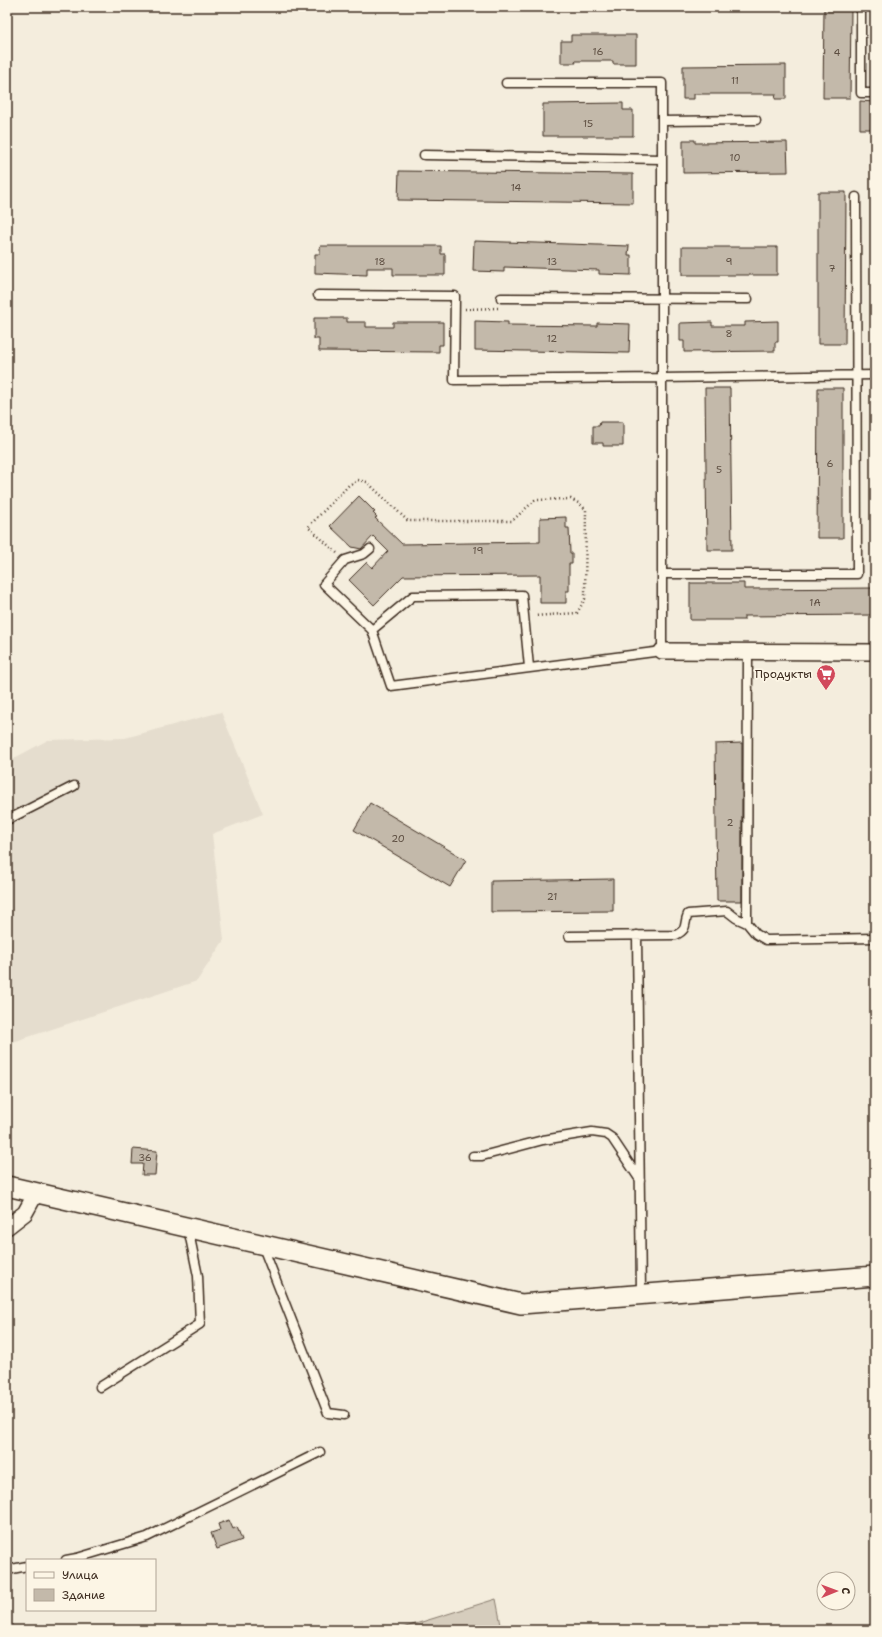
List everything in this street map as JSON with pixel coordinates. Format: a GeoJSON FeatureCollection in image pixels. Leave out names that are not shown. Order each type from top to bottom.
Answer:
{"type":"FeatureCollection","features":[{"type":"Feature","properties":{"kind":"street"},"geometry":{"type":"LineString","coordinates":[[662,651],[875,652]]}},
{"type":"Feature","properties":{"kind":"street"},"geometry":{"type":"LineString","coordinates":[[7,1186],[521,1304],[875,1276]]}},
{"type":"Feature","properties":{"kind":"street"},"geometry":{"type":"LineString","coordinates":[[7,1227],[25,1212],[36,1193]]}},
{"type":"Feature","properties":{"kind":"lane"},"geometry":{"type":"LineString","coordinates":[[861,7],[861,93],[875,93]]}},
{"type":"Feature","properties":{"kind":"lane"},"geometry":{"type":"LineString","coordinates":[[370,549],[364,554],[345,560],[324,584],[372,630],[392,686],[529,667],[662,651],[662,83],[506,83]]}},
{"type":"Feature","properties":{"kind":"lane"},"geometry":{"type":"LineString","coordinates":[[662,121],[756,120]]}},
{"type":"Feature","properties":{"kind":"lane"},"geometry":{"type":"LineString","coordinates":[[424,155],[662,159]]}},
{"type":"Feature","properties":{"kind":"lane"},"geometry":{"type":"LineString","coordinates":[[662,574],[857,574],[856,197]]}},
{"type":"Feature","properties":{"kind":"lane"},"geometry":{"type":"LineString","coordinates":[[318,295],[455,296],[454,380],[875,375]]}},
{"type":"Feature","properties":{"kind":"lane"},"geometry":{"type":"LineString","coordinates":[[501,298],[748,299]]}},
{"type":"Feature","properties":{"kind":"lane"},"geometry":{"type":"LineString","coordinates":[[372,630],[413,596],[522,595],[529,667]]}},
{"type":"Feature","properties":{"kind":"lane"},"geometry":{"type":"LineString","coordinates":[[747,923],[748,652]]}},
{"type":"Feature","properties":{"kind":"lane"},"geometry":{"type":"LineString","coordinates":[[7,820],[74,786]]}},
{"type":"Feature","properties":{"kind":"lane"},"geometry":{"type":"LineString","coordinates":[[569,936],[676,935],[683,931],[686,926],[688,914],[727,911],[736,918],[747,923],[756,934],[766,940],[875,938]]}},
{"type":"Feature","properties":{"kind":"lane"},"geometry":{"type":"LineString","coordinates":[[637,935],[641,1294]]}},
{"type":"Feature","properties":{"kind":"lane"},"geometry":{"type":"LineString","coordinates":[[473,1156],[482,1156],[543,1140],[592,1132],[606,1134],[612,1138],[640,1181]]}},
{"type":"Feature","properties":{"kind":"lane"},"geometry":{"type":"LineString","coordinates":[[100,1387],[200,1324],[198,1276],[188,1227]]}},
{"type":"Feature","properties":{"kind":"lane"},"geometry":{"type":"LineString","coordinates":[[262,1244],[328,1413],[344,1416]]}},
{"type":"Feature","properties":{"kind":"lane"},"geometry":{"type":"LineString","coordinates":[[72,1559],[147,1537],[320,1452]]}},
{"type":"Feature","properties":{"kind":"lane"},"geometry":{"type":"LineString","coordinates":[[7,1570],[26,1566]]}},
{"type":"Feature","properties":{"kind":"path"},"geometry":{"type":"LineString","coordinates":[[455,310],[498,308],[501,298]]}},
{"type":"Feature","properties":{"kind":"path"},"geometry":{"type":"LineString","coordinates":[[345,560],[308,528],[349,485],[358,480],[367,482],[408,521],[512,521],[536,500],[571,499],[580,504],[586,510],[585,599],[577,613],[524,617]]}},
{"type":"Feature","properties":{"kind":"shaded area"},"geometry":{"type":"Polygon","coordinates":[[[221,712],[263,814],[212,834],[224,940],[197,981],[13,1042],[7,1030],[7,762],[48,740],[125,738],[221,712]]]}},
{"type":"Feature","properties":{"kind":"shaded area"},"geometry":{"type":"Polygon","coordinates":[[[496,1599],[502,1630],[396,1630],[496,1599]]]}},
{"type":"Feature","properties":{"kind":"building"},"geometry":{"type":"Polygon","coordinates":[[[824,7],[851,7],[850,98],[823,98],[824,7]]]}},
{"type":"Feature","properties":{"kind":"building"},"geometry":{"type":"Polygon","coordinates":[[[571,35],[636,35],[636,64],[613,64],[613,61],[575,61],[576,63],[561,63],[561,41],[571,41],[571,35]]]}},
{"type":"Feature","properties":{"kind":"building"},"geometry":{"type":"Polygon","coordinates":[[[786,65],[786,99],[775,99],[776,94],[694,94],[694,99],[683,99],[683,66],[786,65]]]}},
{"type":"Feature","properties":{"kind":"building"},"geometry":{"type":"Polygon","coordinates":[[[860,101],[875,102],[875,129],[860,129],[860,101]]]}},
{"type":"Feature","properties":{"kind":"building"},"geometry":{"type":"Polygon","coordinates":[[[623,103],[623,110],[633,110],[633,136],[543,136],[543,104],[623,103]]]}},
{"type":"Feature","properties":{"kind":"building"},"geometry":{"type":"Polygon","coordinates":[[[683,140],[695,140],[695,143],[787,142],[788,172],[683,173],[683,140]]]}},
{"type":"Feature","properties":{"kind":"building"},"geometry":{"type":"Polygon","coordinates":[[[399,171],[633,174],[633,203],[398,200],[399,171]]]}},
{"type":"Feature","properties":{"kind":"building"},"geometry":{"type":"Polygon","coordinates":[[[818,192],[846,192],[845,344],[818,344],[818,192]]]}},
{"type":"Feature","properties":{"kind":"building"},"geometry":{"type":"Polygon","coordinates":[[[474,241],[629,246],[628,255],[631,255],[631,275],[599,274],[599,270],[504,267],[504,272],[473,271],[474,241]]]}},
{"type":"Feature","properties":{"kind":"building"},"geometry":{"type":"Polygon","coordinates":[[[320,246],[441,246],[441,254],[445,254],[445,275],[393,275],[393,268],[367,268],[367,275],[315,273],[315,254],[320,254],[320,246]]]}},
{"type":"Feature","properties":{"kind":"building"},"geometry":{"type":"Polygon","coordinates":[[[682,247],[777,247],[777,275],[682,275],[682,247]]]}},
{"type":"Feature","properties":{"kind":"building"},"geometry":{"type":"Polygon","coordinates":[[[314,318],[347,318],[347,322],[366,322],[366,327],[393,327],[393,322],[443,322],[443,345],[439,345],[439,352],[319,351],[319,339],[314,339],[314,318]]]}},
{"type":"Feature","properties":{"kind":"building"},"geometry":{"type":"Polygon","coordinates":[[[475,321],[508,322],[508,325],[597,326],[597,323],[630,324],[629,353],[475,350],[475,321]]]}},
{"type":"Feature","properties":{"kind":"building"},"geometry":{"type":"Polygon","coordinates":[[[778,321],[778,342],[775,342],[775,351],[684,352],[684,341],[680,341],[680,323],[712,322],[712,326],[745,326],[745,322],[778,321]]]}},
{"type":"Feature","properties":{"kind":"building"},"geometry":{"type":"Polygon","coordinates":[[[705,388],[730,388],[732,550],[707,550],[705,388]]]}},
{"type":"Feature","properties":{"kind":"building"},"geometry":{"type":"Polygon","coordinates":[[[818,388],[843,388],[843,538],[817,538],[818,388]]]}},
{"type":"Feature","properties":{"kind":"building"},"geometry":{"type":"Polygon","coordinates":[[[600,422],[623,422],[623,446],[603,446],[603,443],[593,443],[593,426],[599,426],[600,422]]]}},
{"type":"Feature","properties":{"kind":"building"},"geometry":{"type":"Polygon","coordinates":[[[359,496],[375,512],[373,513],[377,517],[375,518],[402,544],[540,542],[540,518],[566,517],[566,528],[569,528],[572,564],[569,564],[569,591],[566,591],[566,603],[540,603],[540,575],[403,576],[374,605],[349,580],[367,562],[372,568],[388,551],[373,536],[361,549],[352,547],[330,526],[359,496]]]}},
{"type":"Feature","properties":{"kind":"building"},"geometry":{"type":"Polygon","coordinates":[[[690,583],[744,583],[744,589],[875,588],[875,615],[744,616],[744,620],[690,620],[690,583]]]}},
{"type":"Feature","properties":{"kind":"building"},"geometry":{"type":"Polygon","coordinates":[[[742,743],[742,901],[717,901],[715,744],[742,743]]]}},
{"type":"Feature","properties":{"kind":"building"},"geometry":{"type":"Polygon","coordinates":[[[370,803],[466,860],[450,887],[354,830],[370,803]]]}},
{"type":"Feature","properties":{"kind":"building"},"geometry":{"type":"Polygon","coordinates":[[[613,879],[613,911],[491,912],[491,881],[613,879]]]}},
{"type":"Feature","properties":{"kind":"building"},"geometry":{"type":"Polygon","coordinates":[[[133,1149],[157,1151],[155,1175],[142,1175],[143,1164],[132,1164],[133,1149]]]}},
{"type":"Feature","properties":{"kind":"building"},"geometry":{"type":"Polygon","coordinates":[[[229,1520],[233,1529],[237,1527],[242,1540],[217,1549],[211,1533],[220,1530],[218,1524],[229,1520]]]}},
{"type":"Feature","properties":{"kind":"place","name":"Продукты"},"geometry":{"type":"Point","coordinates":[826,691]}}]}
